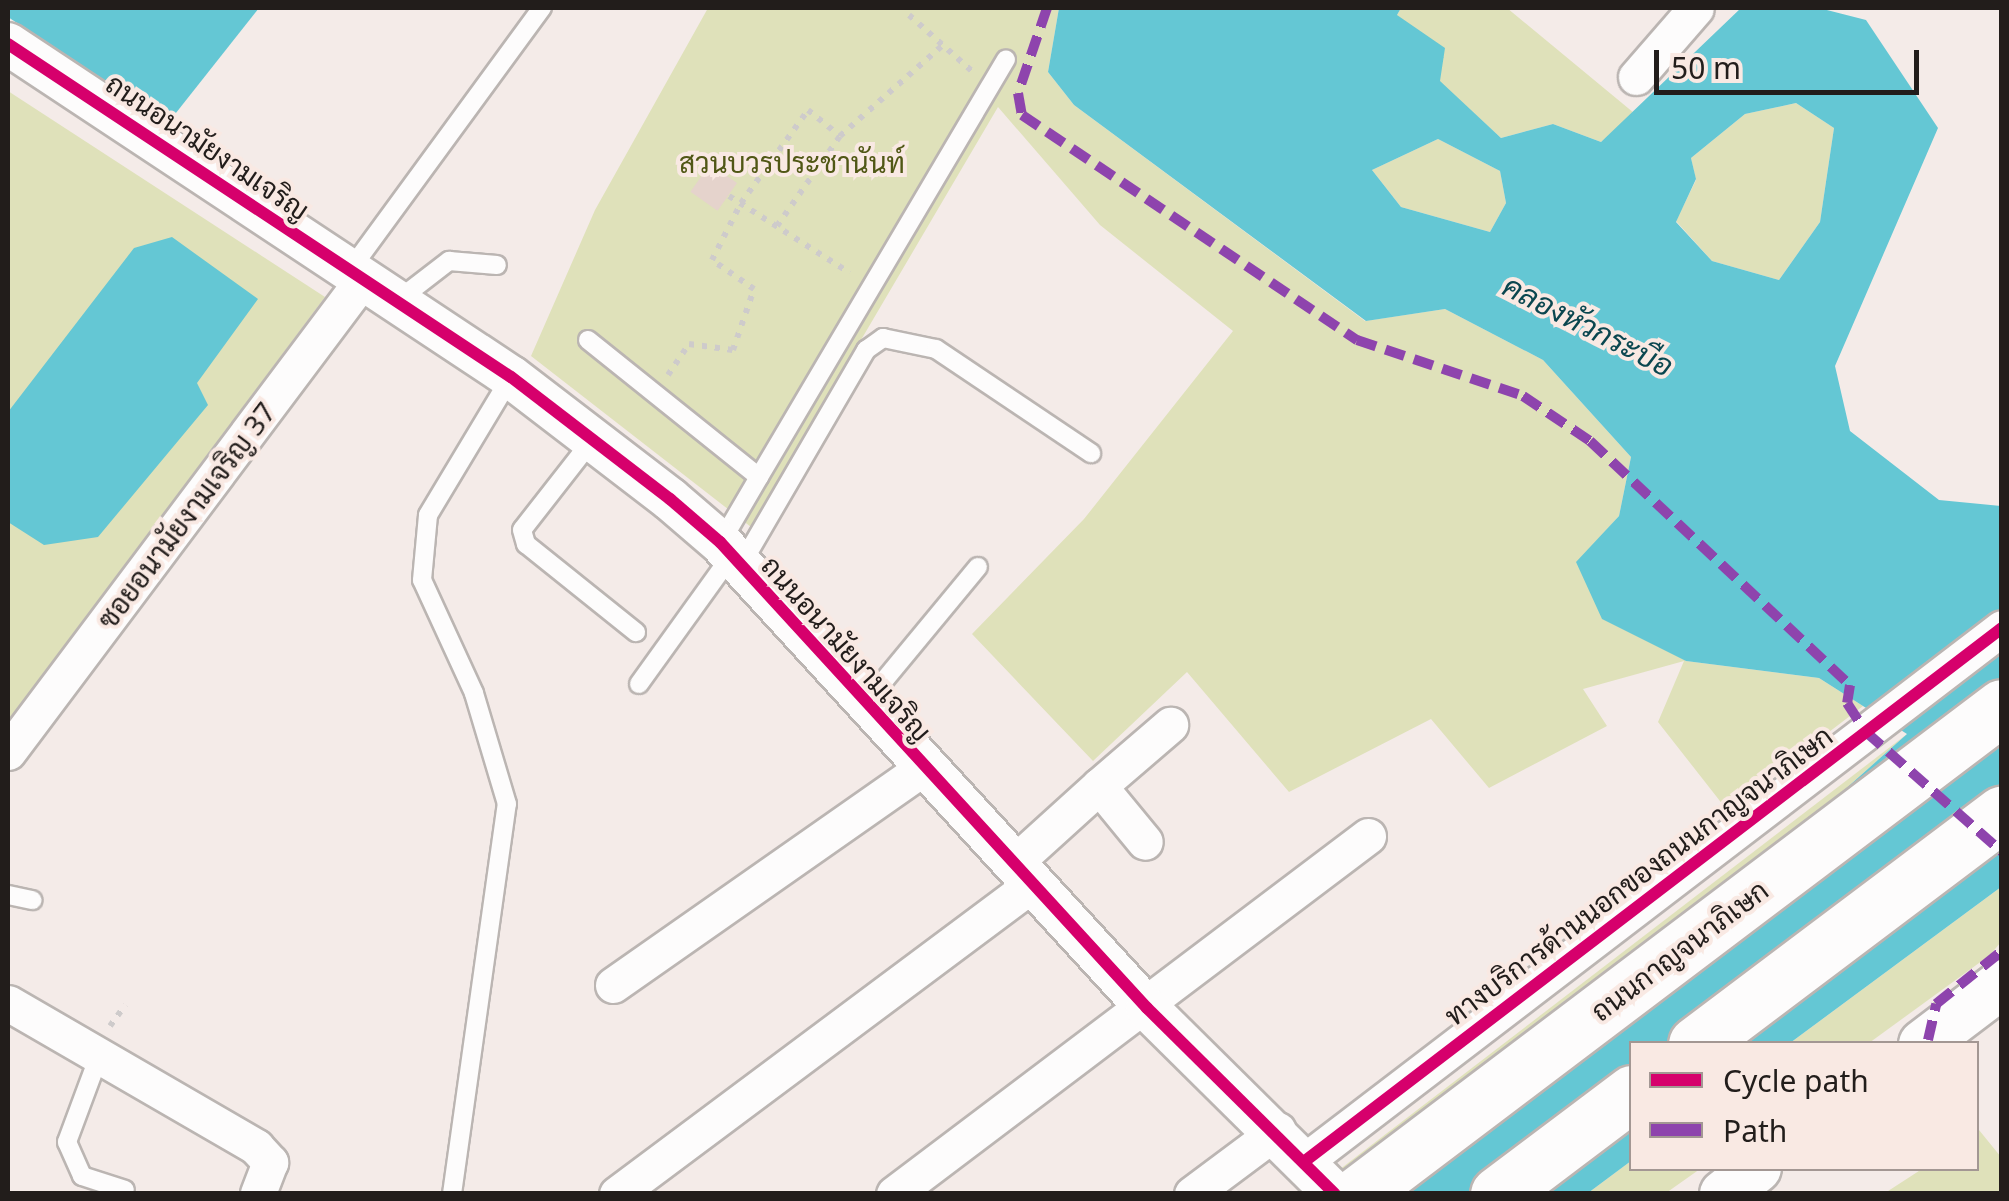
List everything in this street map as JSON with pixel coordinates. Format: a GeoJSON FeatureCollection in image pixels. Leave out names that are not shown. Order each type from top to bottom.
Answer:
{"type":"FeatureCollection","features":[{"type":"Feature","properties":{"kind":"highway","name":"ถนนกาญจนาภิเษก"},"geometry":{"type":"LineString","coordinates":[[1358,1194],[2002,707]]}},
{"type":"Feature","properties":{"kind":"highway"},"geometry":{"type":"LineString","coordinates":[[1700,1041],[2002,813]]}},
{"type":"Feature","properties":{"kind":"highway"},"geometry":{"type":"LineString","coordinates":[[1498,1194],[1629,1094]]}},
{"type":"Feature","properties":{"kind":"main road"},"geometry":{"type":"LineString","coordinates":[[1927,1041],[1988,994]]}},
{"type":"Feature","properties":{"kind":"main road"},"geometry":{"type":"LineString","coordinates":[[1724,1194],[1753,1171]]}},
{"type":"Feature","properties":{"kind":"street"},"geometry":{"type":"LineString","coordinates":[[1636,77],[1696,8]]}},
{"type":"Feature","properties":{"kind":"street","name":"ถนนอนามัยงามเจริญ"},"geometry":{"type":"LineString","coordinates":[[8,44],[511,377],[593,439],[731,554],[862,706],[1147,1008],[1292,1145],[1335,1194]]}},
{"type":"Feature","properties":{"kind":"street","name":"ซอยอนามัยงามเจริญ 37"},"geometry":{"type":"LineString","coordinates":[[8,752],[370,284]]}},
{"type":"Feature","properties":{"kind":"street","name":"ทางบริการด้านนอกของถนนกาญจนาภิเษก"},"geometry":{"type":"LineString","coordinates":[[1192,1194],[1292,1145],[1878,723],[2002,628]]}},
{"type":"Feature","properties":{"kind":"street"},"geometry":{"type":"LineString","coordinates":[[616,1194],[1022,875],[1100,786],[1170,725]]}},
{"type":"Feature","properties":{"kind":"street"},"geometry":{"type":"LineString","coordinates":[[613,985],[922,769]]}},
{"type":"Feature","properties":{"kind":"street"},"geometry":{"type":"LineString","coordinates":[[1100,786],[1145,842]]}},
{"type":"Feature","properties":{"kind":"street"},"geometry":{"type":"LineString","coordinates":[[894,1194],[1147,1008],[1368,836]]}},
{"type":"Feature","properties":{"kind":"street"},"geometry":{"type":"LineString","coordinates":[[8,1004],[256,1147],[270,1162],[258,1194]]}},
{"type":"Feature","properties":{"kind":"lane"},"geometry":{"type":"LineString","coordinates":[[370,284],[542,8]]}},
{"type":"Feature","properties":{"kind":"lane"},"geometry":{"type":"LineString","coordinates":[[731,554],[759,476],[1006,60]]}},
{"type":"Feature","properties":{"kind":"lane"},"geometry":{"type":"LineString","coordinates":[[370,284],[449,261],[496,265]]}},
{"type":"Feature","properties":{"kind":"lane"},"geometry":{"type":"LineString","coordinates":[[640,684],[866,350],[883,338],[936,349],[1090,453]]}},
{"type":"Feature","properties":{"kind":"lane"},"geometry":{"type":"LineString","coordinates":[[588,340],[759,476]]}},
{"type":"Feature","properties":{"kind":"lane"},"geometry":{"type":"LineString","coordinates":[[452,1194],[507,804],[474,693],[422,580],[428,515],[511,377]]}},
{"type":"Feature","properties":{"kind":"lane"},"geometry":{"type":"LineString","coordinates":[[593,439],[522,530],[526,544],[636,632]]}},
{"type":"Feature","properties":{"kind":"lane"},"geometry":{"type":"LineString","coordinates":[[862,706],[978,568]]}},
{"type":"Feature","properties":{"kind":"lane"},"geometry":{"type":"LineString","coordinates":[[8,896],[32,900]]}},
{"type":"Feature","properties":{"kind":"lane"},"geometry":{"type":"LineString","coordinates":[[99,1056],[67,1142],[82,1176],[125,1190]]}},
{"type":"Feature","properties":{"kind":"path"},"geometry":{"type":"LineString","coordinates":[[910,16],[990,86]]}},
{"type":"Feature","properties":{"kind":"path"},"geometry":{"type":"LineString","coordinates":[[777,226],[840,136],[943,45]]}},
{"type":"Feature","properties":{"kind":"path"},"geometry":{"type":"LineString","coordinates":[[656,394],[689,344],[733,350],[754,289],[712,260],[741,202],[808,110],[840,136]]}},
{"type":"Feature","properties":{"kind":"path"},"geometry":{"type":"LineString","coordinates":[[729,196],[872,288]]}},
{"type":"Feature","properties":{"kind":"green space","name":"สวนบวรประชานันท์"},"geometry":{"type":"Polygon","coordinates":[[[708,8],[1059,8],[1048,72],[1074,105],[1365,321],[1445,309],[1543,360],[1631,457],[1619,516],[1577,562],[1686,661],[1819,678],[1863,706],[1727,810],[1658,722],[1684,661],[1583,689],[1607,726],[1489,788],[1431,719],[1289,792],[1187,672],[1093,761],[972,634],[1084,519],[1233,331],[1100,225],[998,107],[751,527],[531,356],[595,210],[708,8]]]}},
{"type":"Feature","properties":{"kind":"green space"},"geometry":{"type":"Polygon","coordinates":[[[1401,8],[1507,8],[1634,113],[1601,142],[1553,124],[1501,138],[1439,81],[1397,15],[1401,8]]]}},
{"type":"Feature","properties":{"kind":"green space"},"geometry":{"type":"Polygon","coordinates":[[[8,91],[325,297],[8,723],[8,91]]]}},
{"type":"Feature","properties":{"kind":"green space"},"geometry":{"type":"Polygon","coordinates":[[[1796,103],[1834,128],[1820,222],[1779,280],[1712,261],[1676,221],[1696,180],[1691,158],[1745,114],[1796,103]]]}},
{"type":"Feature","properties":{"kind":"green space"},"geometry":{"type":"Polygon","coordinates":[[[1438,139],[1500,171],[1506,203],[1490,232],[1401,207],[1372,170],[1438,139]]]}},
{"type":"Feature","properties":{"kind":"green space"},"geometry":{"type":"Polygon","coordinates":[[[1907,734],[1393,1193],[1309,1193],[1907,734]]]}},
{"type":"Feature","properties":{"kind":"green space"},"geometry":{"type":"Polygon","coordinates":[[[2001,887],[2001,942],[1990,955],[1872,1041],[1793,1041],[2001,887]]]}},
{"type":"Feature","properties":{"kind":"green space"},"geometry":{"type":"Polygon","coordinates":[[[1979,1130],[2001,1157],[2001,1193],[1885,1193],[1919,1171],[1979,1171],[1979,1130]]]}},
{"type":"Feature","properties":{"kind":"green space"},"geometry":{"type":"Polygon","coordinates":[[[1629,1162],[1629,1171],[1697,1171],[1666,1193],[1588,1193],[1629,1162]]]}},
{"type":"Feature","properties":{"kind":"water"},"geometry":{"type":"Polygon","coordinates":[[[8,8],[259,8],[168,123],[8,17],[8,8]]]}},
{"type":"Feature","properties":{"kind":"water","name":"คลองหัวกระบือ"},"geometry":{"type":"Polygon","coordinates":[[[1059,8],[1401,8],[1397,15],[1445,48],[1440,81],[1501,138],[1553,124],[1601,142],[1741,8],[1819,8],[1866,20],[1938,128],[1835,366],[1850,431],[1939,500],[2001,506],[2001,887],[1793,1041],[1629,1041],[1629,1162],[1588,1193],[1393,1193],[1907,734],[1819,678],[1686,661],[1602,619],[1576,562],[1619,516],[1631,457],[1543,360],[1445,309],[1366,321],[1074,105],[1048,72],[1059,8]],[[1796,103],[1745,114],[1691,158],[1696,179],[1676,222],[1712,261],[1779,280],[1820,222],[1834,128],[1796,103]],[[1438,139],[1372,170],[1401,207],[1490,232],[1506,203],[1500,171],[1438,139]]]}},
{"type":"Feature","properties":{"kind":"water"},"geometry":{"type":"Polygon","coordinates":[[[172,237],[258,299],[197,383],[208,405],[98,537],[44,545],[8,522],[8,412],[134,248],[172,237]]]}},
{"type":"Feature","properties":{"kind":"building"},"geometry":{"type":"Polygon","coordinates":[[[710,164],[737,183],[718,211],[690,192],[710,164]]]}},
{"type":"Feature","properties":{"kind":"marked path"},"geometry":{"type":"LineString","coordinates":[[1047,8],[1018,93],[1022,115],[1357,340],[1523,396],[1590,441],[1850,685],[1847,703],[1866,732],[2002,852]]}},
{"type":"Feature","properties":{"kind":"marked path"},"geometry":{"type":"LineString","coordinates":[[1928,1040],[1936,1004],[2002,951]]}},
{"type":"Feature","properties":{"kind":"cycle path"},"geometry":{"type":"LineString","coordinates":[[8,44],[511,377],[720,542],[1147,1008],[1335,1194]]}},
{"type":"Feature","properties":{"kind":"cycle path"},"geometry":{"type":"LineString","coordinates":[[1305,1161],[2002,628]]}}]}
